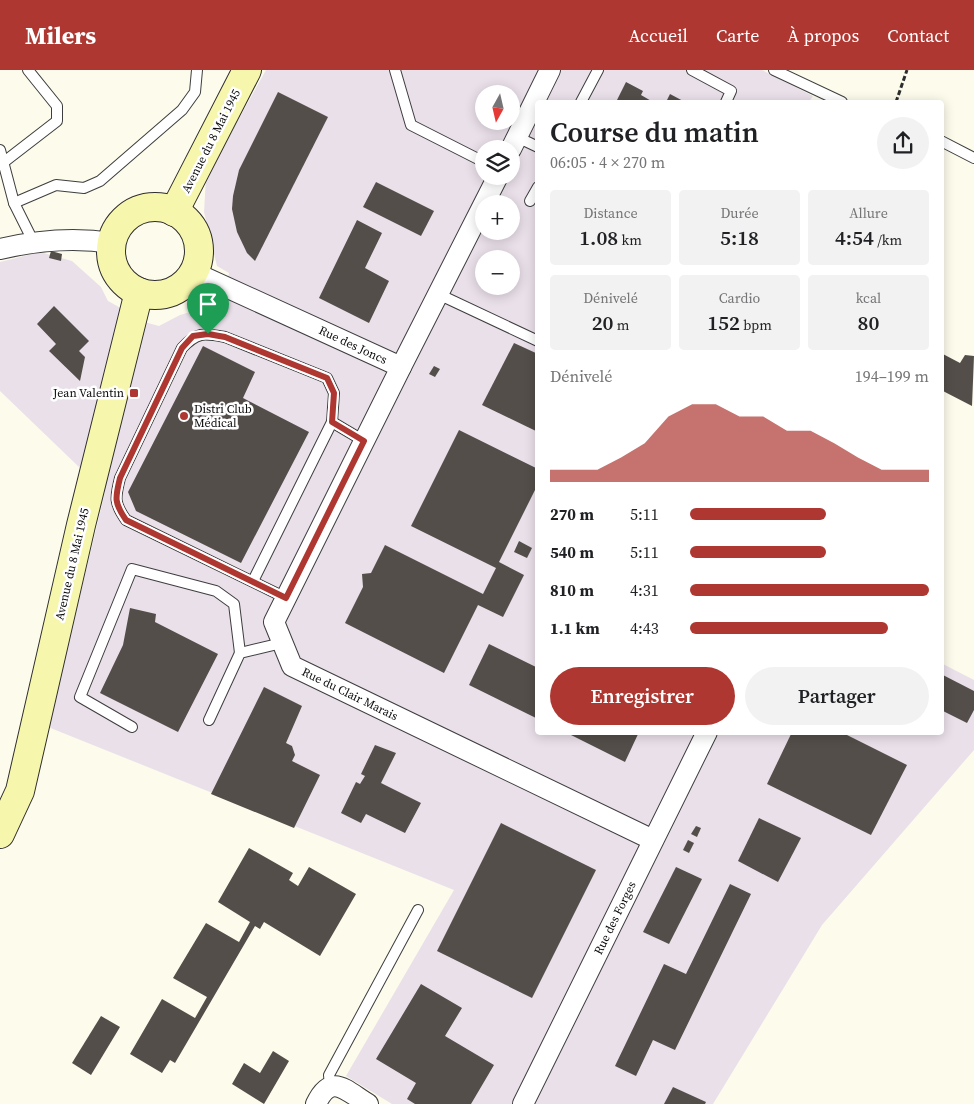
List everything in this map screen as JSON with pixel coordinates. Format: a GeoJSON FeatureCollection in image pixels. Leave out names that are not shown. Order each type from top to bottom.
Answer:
{"type":"FeatureCollection","features":[{"type":"Feature","properties":{"kind":"main road","name":"Avenue du 8 Mai 1945"},"geometry":{"type":"LineString","coordinates":[[174,212],[247,70]]}},
{"type":"Feature","properties":{"kind":"main road"},"geometry":{"type":"LineString","coordinates":[[156,207],[174,212],[187,220],[198,241],[199,253],[193,272],[184,284],[173,290],[162,294],[139,292],[129,286],[115,269],[112,258],[112,243],[119,226],[135,212],[156,207]]}},
{"type":"Feature","properties":{"kind":"main road","name":"Avenue du 8 Mai 1945"},"geometry":{"type":"LineString","coordinates":[[0,834],[20,791],[81,525],[139,292]]}},
{"type":"Feature","properties":{"kind":"street"},"geometry":{"type":"LineString","coordinates":[[535,100],[550,70]]}},
{"type":"Feature","properties":{"kind":"street"},"geometry":{"type":"LineString","coordinates":[[515,140],[535,100]]}},
{"type":"Feature","properties":{"kind":"street","name":"Rue des Joncs"},"geometry":{"type":"LineString","coordinates":[[193,272],[401,366],[493,185]]}},
{"type":"Feature","properties":{"kind":"street"},"geometry":{"type":"LineString","coordinates":[[0,249],[33,241],[70,239],[112,243]]}},
{"type":"Feature","properties":{"kind":"street","name":"Rue du Clair Marais"},"geometry":{"type":"LineString","coordinates":[[401,366],[274,622],[292,666],[653,840]]}},
{"type":"Feature","properties":{"kind":"street","name":"Rue des Forges"},"geometry":{"type":"LineString","coordinates":[[523,1104],[706,735]]}},
{"type":"Feature","properties":{"kind":"street"},"geometry":{"type":"LineString","coordinates":[[323,1093],[340,1086],[368,1104]]}},
{"type":"Feature","properties":{"kind":"lane"},"geometry":{"type":"LineString","coordinates":[[2,164],[57,121],[57,106],[28,70]]}},
{"type":"Feature","properties":{"kind":"lane"},"geometry":{"type":"LineString","coordinates":[[14,203],[56,185],[84,188],[100,181],[182,110],[195,92],[197,70]]}},
{"type":"Feature","properties":{"kind":"lane"},"geometry":{"type":"LineString","coordinates":[[395,70],[411,125],[475,157]]}},
{"type":"Feature","properties":{"kind":"lane"},"geometry":{"type":"LineString","coordinates":[[582,100],[598,70]]}},
{"type":"Feature","properties":{"kind":"lane"},"geometry":{"type":"LineString","coordinates":[[692,70],[731,90],[727,100]]}},
{"type":"Feature","properties":{"kind":"lane"},"geometry":{"type":"LineString","coordinates":[[774,70],[838,100]]}},
{"type":"Feature","properties":{"kind":"lane"},"geometry":{"type":"LineString","coordinates":[[944,143],[974,158]]}},
{"type":"Feature","properties":{"kind":"lane"},"geometry":{"type":"LineString","coordinates":[[520,144],[535,146]]}},
{"type":"Feature","properties":{"kind":"lane"},"geometry":{"type":"LineString","coordinates":[[0,150],[2,164],[14,203],[33,241]]}},
{"type":"Feature","properties":{"kind":"lane"},"geometry":{"type":"LineString","coordinates":[[530,201],[535,192]]}},
{"type":"Feature","properties":{"kind":"lane"},"geometry":{"type":"LineString","coordinates":[[438,294],[535,340]]}},
{"type":"Feature","properties":{"kind":"lane"},"geometry":{"type":"LineString","coordinates":[[253,581],[332,422],[334,393],[327,378],[225,337],[208,334],[193,336],[182,348],[120,478],[116,494],[117,506],[126,520],[286,598]]}},
{"type":"Feature","properties":{"kind":"lane"},"geometry":{"type":"LineString","coordinates":[[332,422],[364,441]]}},
{"type":"Feature","properties":{"kind":"lane"},"geometry":{"type":"LineString","coordinates":[[132,727],[80,697],[132,569],[216,591],[234,604],[240,653],[209,720]]}},
{"type":"Feature","properties":{"kind":"lane"},"geometry":{"type":"LineString","coordinates":[[240,653],[282,644]]}},
{"type":"Feature","properties":{"kind":"lane"},"geometry":{"type":"LineString","coordinates":[[323,1093],[329,1075],[418,910]]}},
{"type":"Feature","properties":{"kind":"path"},"geometry":{"type":"LineString","coordinates":[[897,100],[907,70]]}},
{"type":"Feature","properties":{"kind":"shaded area"},"geometry":{"type":"Polygon","coordinates":[[[266,70],[762,70],[813,96],[810,100],[535,100],[535,735],[944,735],[944,665],[974,680],[974,750],[822,925],[713,1104],[392,1104],[346,1076],[454,890],[48,727],[105,492],[0,391],[0,262],[40,252],[72,261],[101,287],[108,301],[148,323],[159,326],[180,315],[201,309],[221,309],[229,273],[217,266],[204,212],[206,178],[266,70]]]}},
{"type":"Feature","properties":{"kind":"building"},"geometry":{"type":"Polygon","coordinates":[[[626,82],[643,91],[641,95],[650,100],[617,100],[626,82]]]}},
{"type":"Feature","properties":{"kind":"building"},"geometry":{"type":"Polygon","coordinates":[[[278,92],[328,117],[255,261],[247,253],[237,232],[232,209],[233,196],[239,170],[278,92]]]}},
{"type":"Feature","properties":{"kind":"building"},"geometry":{"type":"Polygon","coordinates":[[[670,94],[681,100],[667,100],[670,94]]]}},
{"type":"Feature","properties":{"kind":"building"},"geometry":{"type":"Polygon","coordinates":[[[376,182],[434,211],[421,236],[363,207],[376,182]]]}},
{"type":"Feature","properties":{"kind":"building"},"geometry":{"type":"Polygon","coordinates":[[[357,220],[382,233],[365,268],[389,281],[369,323],[319,298],[357,220]]]}},
{"type":"Feature","properties":{"kind":"building"},"geometry":{"type":"Polygon","coordinates":[[[51,251],[62,254],[61,261],[49,258],[51,251]]]}},
{"type":"Feature","properties":{"kind":"building"},"geometry":{"type":"Polygon","coordinates":[[[54,306],[89,341],[79,351],[85,357],[80,381],[49,351],[56,344],[37,324],[54,306]]]}},
{"type":"Feature","properties":{"kind":"building"},"geometry":{"type":"Polygon","coordinates":[[[514,343],[535,353],[535,431],[482,405],[514,343]]]}},
{"type":"Feature","properties":{"kind":"building"},"geometry":{"type":"Polygon","coordinates":[[[203,346],[255,372],[243,398],[309,432],[241,563],[136,511],[128,492],[203,346]]]}},
{"type":"Feature","properties":{"kind":"building"},"geometry":{"type":"Polygon","coordinates":[[[944,355],[960,363],[965,355],[974,356],[972,406],[944,392],[944,355]]]}},
{"type":"Feature","properties":{"kind":"building"},"geometry":{"type":"Polygon","coordinates":[[[434,366],[440,369],[435,377],[429,374],[434,366]]]}},
{"type":"Feature","properties":{"kind":"building"},"geometry":{"type":"Polygon","coordinates":[[[459,430],[535,468],[535,490],[499,562],[524,575],[503,617],[478,605],[444,673],[345,623],[363,587],[362,574],[371,573],[385,545],[483,594],[496,568],[411,526],[459,430]]]}},
{"type":"Feature","properties":{"kind":"building"},"geometry":{"type":"Polygon","coordinates":[[[519,541],[532,548],[527,558],[514,552],[519,541]]]}},
{"type":"Feature","properties":{"kind":"building"},"geometry":{"type":"Polygon","coordinates":[[[130,608],[156,614],[155,622],[218,654],[178,732],[100,693],[123,645],[130,608]]]}},
{"type":"Feature","properties":{"kind":"building"},"geometry":{"type":"Polygon","coordinates":[[[489,644],[535,667],[535,718],[469,685],[489,644]]]}},
{"type":"Feature","properties":{"kind":"building"},"geometry":{"type":"Polygon","coordinates":[[[944,676],[974,691],[974,710],[967,723],[944,712],[944,676]]]}},
{"type":"Feature","properties":{"kind":"building"},"geometry":{"type":"Polygon","coordinates":[[[264,687],[302,706],[286,743],[292,746],[295,755],[292,761],[320,775],[294,828],[211,794],[264,687]]]}},
{"type":"Feature","properties":{"kind":"building"},"geometry":{"type":"Polygon","coordinates":[[[571,735],[638,735],[625,762],[571,735]]]}},
{"type":"Feature","properties":{"kind":"building"},"geometry":{"type":"Polygon","coordinates":[[[791,735],[847,735],[907,765],[871,835],[767,784],[791,735]]]}},
{"type":"Feature","properties":{"kind":"building"},"geometry":{"type":"Polygon","coordinates":[[[375,745],[396,753],[381,783],[421,803],[405,833],[366,814],[361,823],[341,813],[356,782],[360,784],[365,776],[361,774],[375,745]]]}},
{"type":"Feature","properties":{"kind":"building"},"geometry":{"type":"Polygon","coordinates":[[[759,818],[801,838],[778,882],[738,861],[759,818]]]}},
{"type":"Feature","properties":{"kind":"building"},"geometry":{"type":"Polygon","coordinates":[[[501,823],[596,870],[532,998],[437,951],[501,823]]]}},
{"type":"Feature","properties":{"kind":"building"},"geometry":{"type":"Polygon","coordinates":[[[696,826],[701,828],[697,837],[691,834],[696,826]]]}},
{"type":"Feature","properties":{"kind":"building"},"geometry":{"type":"Polygon","coordinates":[[[688,840],[694,843],[689,853],[683,850],[688,840]]]}},
{"type":"Feature","properties":{"kind":"building"},"geometry":{"type":"Polygon","coordinates":[[[249,848],[293,873],[289,880],[298,886],[309,867],[356,894],[320,956],[264,922],[260,929],[255,926],[175,1063],[170,1060],[162,1073],[130,1054],[162,999],[195,1018],[207,997],[173,978],[206,923],[239,942],[250,922],[218,902],[249,848]]]}},
{"type":"Feature","properties":{"kind":"building"},"geometry":{"type":"Polygon","coordinates":[[[676,867],[702,879],[669,944],[643,932],[676,867]]]}},
{"type":"Feature","properties":{"kind":"building"},"geometry":{"type":"Polygon","coordinates":[[[730,884],[751,894],[675,1050],[653,1040],[636,1076],[615,1066],[664,964],[686,974],[730,884]]]}},
{"type":"Feature","properties":{"kind":"building"},"geometry":{"type":"Polygon","coordinates":[[[421,984],[462,1008],[445,1036],[494,1065],[471,1104],[415,1104],[407,1099],[416,1083],[376,1059],[421,984]]]}},
{"type":"Feature","properties":{"kind":"building"},"geometry":{"type":"Polygon","coordinates":[[[101,1016],[120,1027],[91,1075],[72,1063],[101,1016]]]}},
{"type":"Feature","properties":{"kind":"building"},"geometry":{"type":"Polygon","coordinates":[[[273,1051],[289,1061],[264,1104],[232,1084],[244,1063],[260,1073],[273,1051]]]}},
{"type":"Feature","properties":{"kind":"building"},"geometry":{"type":"Polygon","coordinates":[[[673,1087],[706,1102],[705,1104],[664,1104],[673,1087]]]}},
{"type":"Feature","properties":{"kind":"place","name":"Jean Valentin"},"geometry":{"type":"Point","coordinates":[134,393]}},
{"type":"Feature","properties":{"kind":"place","name":"Distri Club Médical"},"geometry":{"type":"Point","coordinates":[184,416]}},
{"type":"Feature","properties":{"kind":"route"},"geometry":{"type":"LineString","coordinates":[[208,334],[225,337],[327,378],[334,393],[332,422],[364,441],[286,598],[126,520],[117,506],[116,494],[120,478],[182,348],[193,336],[208,334]]}}]}
